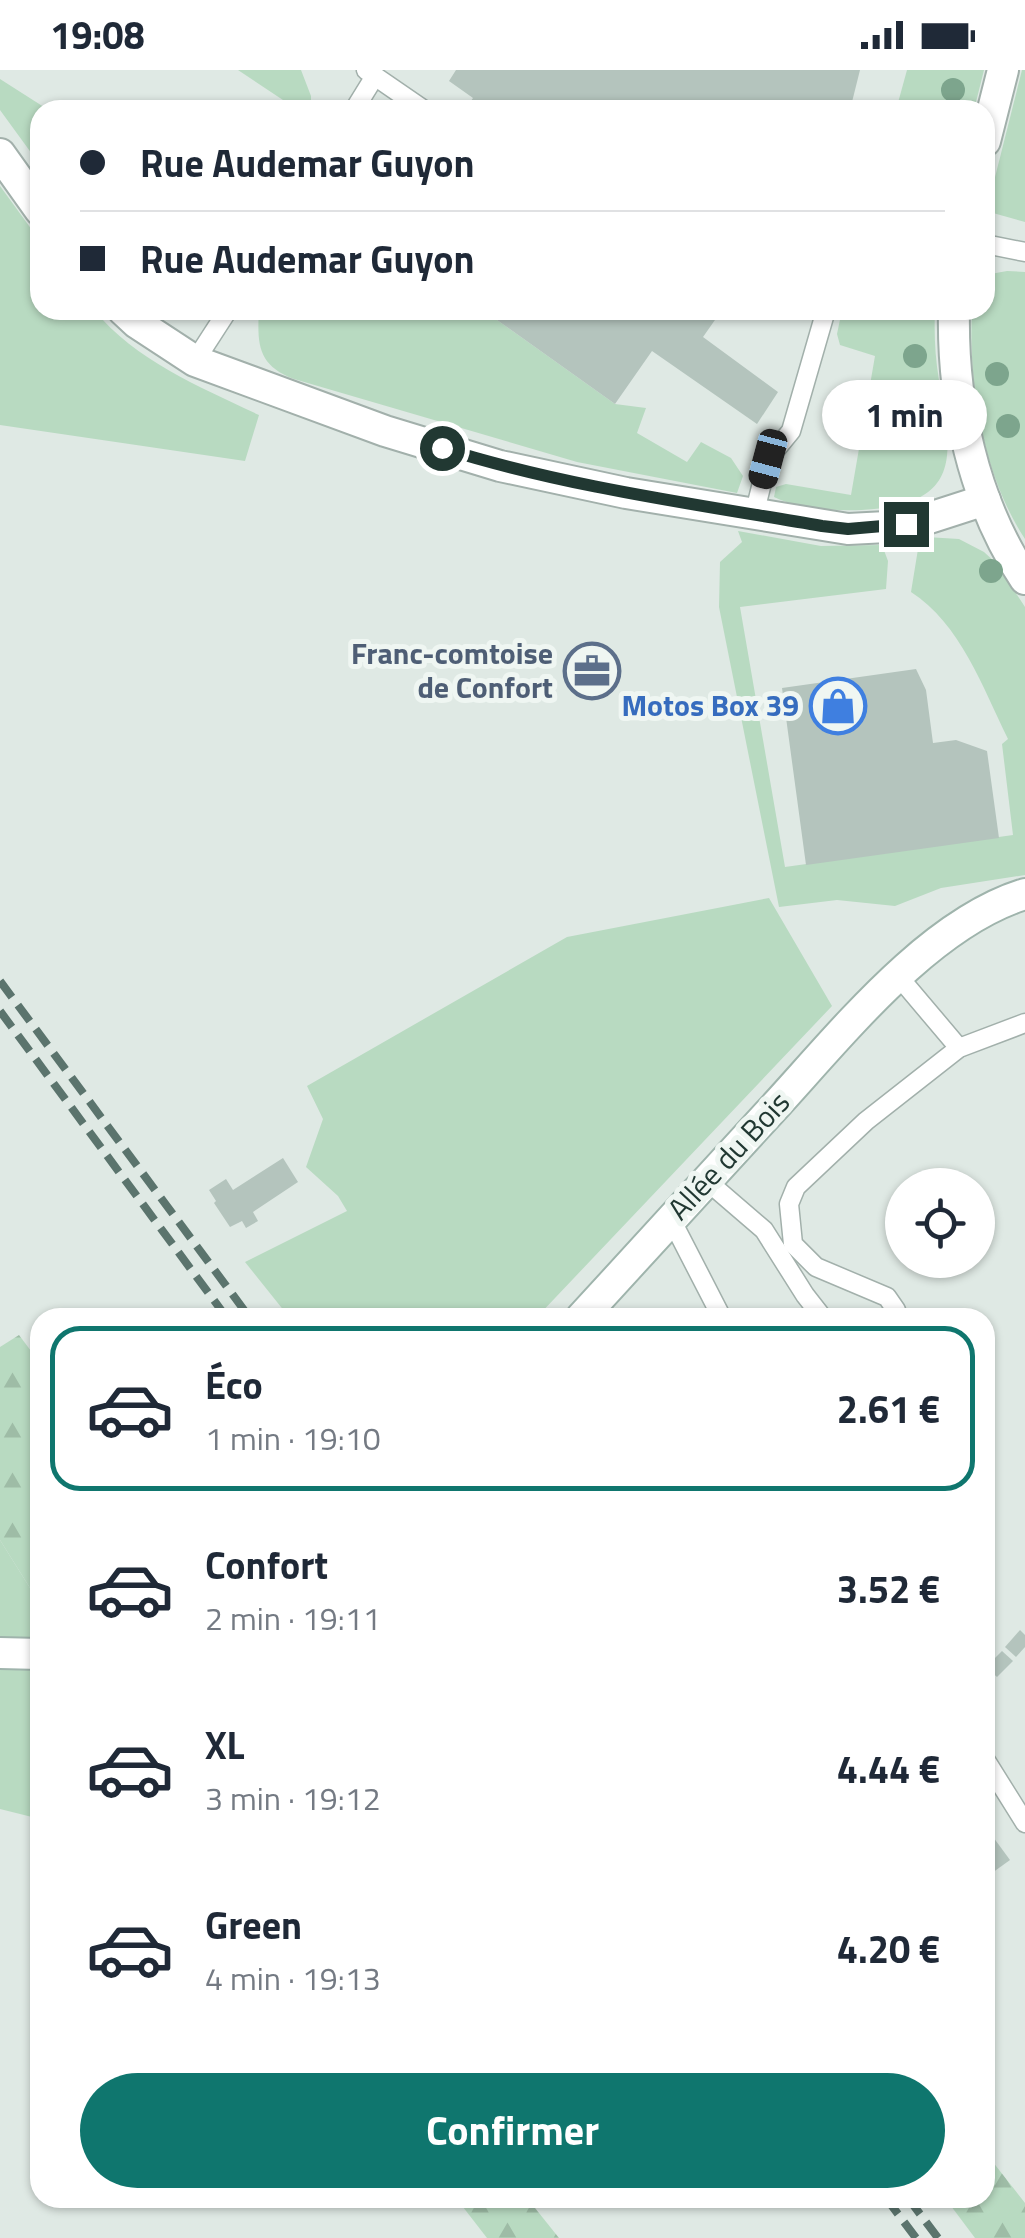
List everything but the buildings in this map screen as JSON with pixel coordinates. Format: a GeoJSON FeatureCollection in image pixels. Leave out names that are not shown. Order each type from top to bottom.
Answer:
{"type":"FeatureCollection","features":[{"type":"Feature","properties":{"kind":"street"},"geometry":{"type":"LineString","coordinates":[[995,104],[1004,70]]}},
{"type":"Feature","properties":{"kind":"street"},"geometry":{"type":"LineString","coordinates":[[0,154],[30,196]]}},
{"type":"Feature","properties":{"kind":"street"},"geometry":{"type":"LineString","coordinates":[[134,320],[195,361],[309,404],[500,466],[626,493],[848,529],[887,528],[965,509],[985,500]]}},
{"type":"Feature","properties":{"kind":"street"},"geometry":{"type":"LineString","coordinates":[[955,320],[962,419],[985,500],[1025,578]]}},
{"type":"Feature","properties":{"kind":"street","name":"Allée du Bois"},"geometry":{"type":"LineString","coordinates":[[590,1308],[888,986],[973,918],[1025,894]]}},
{"type":"Feature","properties":{"kind":"street"},"geometry":{"type":"LineString","coordinates":[[0,1653],[30,1654]]}},
{"type":"Feature","properties":{"kind":"lane"},"geometry":{"type":"LineString","coordinates":[[358,100],[370,73],[409,100]]}},
{"type":"Feature","properties":{"kind":"lane"},"geometry":{"type":"LineString","coordinates":[[995,246],[1025,252]]}},
{"type":"Feature","properties":{"kind":"lane"},"geometry":{"type":"LineString","coordinates":[[195,361],[222,320]]}},
{"type":"Feature","properties":{"kind":"lane"},"geometry":{"type":"LineString","coordinates":[[754,515],[768,459],[791,431],[823,320]]}},
{"type":"Feature","properties":{"kind":"lane"},"geometry":{"type":"LineString","coordinates":[[888,986],[958,1048]]}},
{"type":"Feature","properties":{"kind":"lane"},"geometry":{"type":"LineString","coordinates":[[895,1308],[887,1297],[816,1267],[793,1244],[789,1204],[796,1186],[866,1120],[958,1048],[1025,1023]]}},
{"type":"Feature","properties":{"kind":"lane"},"geometry":{"type":"LineString","coordinates":[[707,1181],[764,1230],[815,1308]]}},
{"type":"Feature","properties":{"kind":"lane"},"geometry":{"type":"LineString","coordinates":[[671,1219],[717,1308]]}},
{"type":"Feature","properties":{"kind":"lane"},"geometry":{"type":"LineString","coordinates":[[995,1775],[1025,1822]]}},
{"type":"Feature","properties":{"kind":"green space"},"geometry":{"type":"Polygon","coordinates":[[[238,70],[301,70],[311,100],[283,100],[238,70]]]}},
{"type":"Feature","properties":{"kind":"green space"},"geometry":{"type":"Polygon","coordinates":[[[907,70],[984,70],[976,100],[899,100],[907,70]]]}},
{"type":"Feature","properties":{"kind":"green space"},"geometry":{"type":"Polygon","coordinates":[[[1025,70],[1025,222],[995,214],[995,177],[1025,70]]]}},
{"type":"Feature","properties":{"kind":"green space"},"geometry":{"type":"Polygon","coordinates":[[[0,79],[33,100],[30,151],[0,110],[0,79]]]}},
{"type":"Feature","properties":{"kind":"green space"},"geometry":{"type":"Polygon","coordinates":[[[0,186],[30,227],[30,320],[103,320],[149,358],[259,415],[245,461],[0,425],[0,186]]]}},
{"type":"Feature","properties":{"kind":"green space"},"geometry":{"type":"Polygon","coordinates":[[[1025,272],[1025,539],[998,487],[976,399],[972,320],[995,320],[995,273],[1025,272]]]}},
{"type":"Feature","properties":{"kind":"green space"},"geometry":{"type":"Polygon","coordinates":[[[259,320],[497,320],[615,404],[646,408],[637,433],[687,462],[701,442],[731,458],[743,476],[737,493],[577,462],[294,379],[267,360],[259,320]]]}},
{"type":"Feature","properties":{"kind":"green space"},"geometry":{"type":"Polygon","coordinates":[[[840,320],[935,320],[947,449],[945,467],[937,483],[924,495],[903,504],[874,509],[836,510],[797,505],[774,497],[776,487],[786,484],[851,495],[875,356],[840,345],[840,320]]]}},
{"type":"Feature","properties":{"kind":"green space"},"geometry":{"type":"Polygon","coordinates":[[[738,531],[821,546],[882,545],[888,561],[886,589],[740,607],[785,867],[1013,835],[1002,744],[1008,739],[957,639],[928,605],[911,592],[918,549],[926,537],[959,539],[984,552],[996,563],[1025,607],[1025,875],[941,888],[895,906],[837,900],[779,907],[719,607],[720,562],[742,542],[738,531]]]}},
{"type":"Feature","properties":{"kind":"green space"},"geometry":{"type":"Polygon","coordinates":[[[769,898],[832,1006],[546,1308],[282,1308],[245,1262],[347,1211],[338,1196],[306,1167],[323,1119],[307,1086],[567,937],[769,898]]]}},
{"type":"Feature","properties":{"kind":"green space"},"geometry":{"type":"Polygon","coordinates":[[[19,1335],[30,1350],[30,1588],[0,1540],[0,1347],[19,1335]]]}},
{"type":"Feature","properties":{"kind":"green space"},"geometry":{"type":"Polygon","coordinates":[[[0,1540],[30,1588],[30,1816],[0,1809],[0,1540]]]}},
{"type":"Feature","properties":{"kind":"green space"},"geometry":{"type":"Polygon","coordinates":[[[995,2165],[1025,2203],[1025,2238],[975,2238],[952,2208],[995,2208],[995,2165]]]}},
{"type":"Feature","properties":{"kind":"green space"},"geometry":{"type":"Polygon","coordinates":[[[464,2208],[535,2208],[559,2238],[487,2238],[464,2208]]]}},
{"type":"Feature","properties":{"kind":"railway"},"geometry":{"type":"LineString","coordinates":[[0,981],[243,1308]]}},
{"type":"Feature","properties":{"kind":"railway"},"geometry":{"type":"LineString","coordinates":[[0,1011],[220,1308]]}},
{"type":"Feature","properties":{"kind":"railway"},"geometry":{"type":"LineString","coordinates":[[894,2208],[916,2238]]}},
{"type":"Feature","properties":{"kind":"railway"},"geometry":{"type":"LineString","coordinates":[[916,2208],[938,2238]]}},
{"type":"Feature","properties":{"kind":"place","name":"Franc-comtoise de Confort"},"geometry":{"type":"Point","coordinates":[592,671]}},
{"type":"Feature","properties":{"kind":"place","name":"Motos Box 39"},"geometry":{"type":"Point","coordinates":[838,706]}},
{"type":"Feature","properties":{"kind":"route"},"geometry":{"type":"LineString","coordinates":[[442,448],[500,466],[626,493],[822,526],[848,529],[906,524]]}}]}
